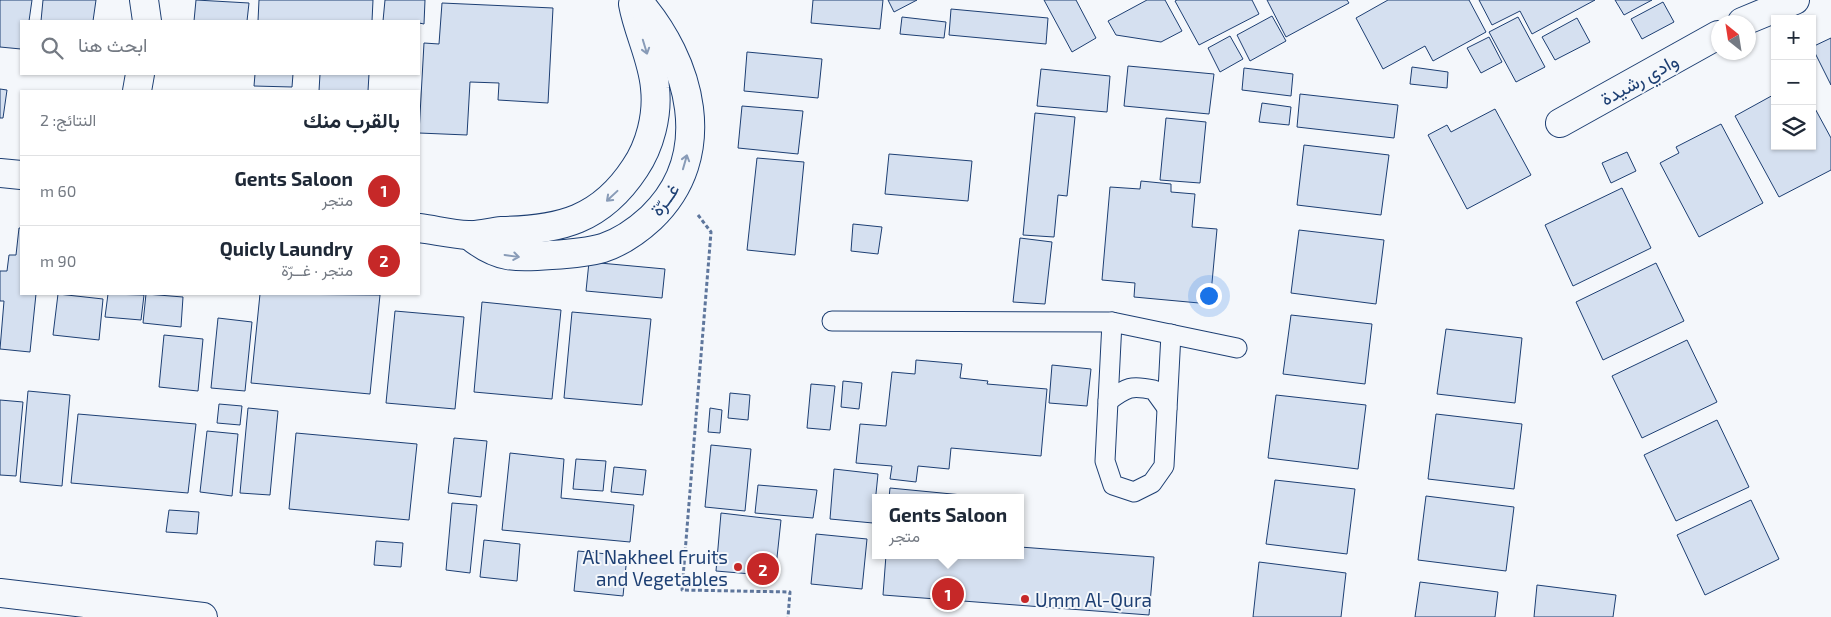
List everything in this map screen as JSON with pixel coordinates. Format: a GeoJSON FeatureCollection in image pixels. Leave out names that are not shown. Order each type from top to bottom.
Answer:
{"type":"FeatureCollection","features":[{"type":"Feature","properties":{"kind":"street"},"geometry":{"type":"LineString","coordinates":[[144,0],[147,20]]}},
{"type":"Feature","properties":{"kind":"street","name":"غــرّة"},"geometry":{"type":"LineString","coordinates":[[420,228],[469,236],[500,231],[543,230],[567,224],[590,213],[610,198],[627,181],[640,160],[650,138],[655,89],[632,0]]}},
{"type":"Feature","properties":{"kind":"street","name":"غــرّة"},"geometry":{"type":"LineString","coordinates":[[469,236],[491,250],[516,258],[582,253],[604,248],[631,233],[661,208],[674,188],[684,167],[690,144],[692,120],[688,97],[681,75],[664,38],[637,0]]}},
{"type":"Feature","properties":{"kind":"street"},"geometry":{"type":"LineString","coordinates":[[1756,16],[1795,0]]}},
{"type":"Feature","properties":{"kind":"street","name":"وادي رشيدة"},"geometry":{"type":"LineString","coordinates":[[1560,123],[1711,39]]}},
{"type":"Feature","properties":{"kind":"street"},"geometry":{"type":"LineString","coordinates":[[137,90],[140,75]]}},
{"type":"Feature","properties":{"kind":"street"},"geometry":{"type":"LineString","coordinates":[[0,173],[20,175]]}},
{"type":"Feature","properties":{"kind":"street"},"geometry":{"type":"LineString","coordinates":[[0,593],[203,617]]}},
{"type":"Feature","properties":{"kind":"lane"},"geometry":{"type":"LineString","coordinates":[[832,321],[1112,322],[1237,348]]}},
{"type":"Feature","properties":{"kind":"lane"},"geometry":{"type":"LineString","coordinates":[[1112,322],[1104,461],[1113,485],[1134,492],[1152,483],[1164,466],[1171,334]]}},
{"type":"Feature","properties":{"kind":"lane"},"geometry":{"type":"LineString","coordinates":[[1108,401],[1123,390],[1134,386],[1154,390],[1167,408]]}},
{"type":"Feature","properties":{"kind":"path"},"geometry":{"type":"LineString","coordinates":[[674,188],[712,232],[682,590],[790,592],[788,617]]}},
{"type":"Feature","properties":{"kind":"building"},"geometry":{"type":"Polygon","coordinates":[[[0,0],[32,0],[29,20],[20,20],[20,49],[0,47],[0,0]]]}},
{"type":"Feature","properties":{"kind":"building"},"geometry":{"type":"Polygon","coordinates":[[[43,0],[96,0],[93,20],[41,20],[43,0]]]}},
{"type":"Feature","properties":{"kind":"building"},"geometry":{"type":"Polygon","coordinates":[[[196,0],[249,3],[247,20],[194,20],[196,0]]]}},
{"type":"Feature","properties":{"kind":"building"},"geometry":{"type":"Polygon","coordinates":[[[259,0],[373,0],[372,20],[258,20],[259,0]]]}},
{"type":"Feature","properties":{"kind":"building"},"geometry":{"type":"Polygon","coordinates":[[[385,0],[425,0],[424,24],[420,23],[420,20],[383,20],[385,0]]]}},
{"type":"Feature","properties":{"kind":"building"},"geometry":{"type":"Polygon","coordinates":[[[813,0],[883,0],[880,29],[811,23],[813,0]]]}},
{"type":"Feature","properties":{"kind":"building"},"geometry":{"type":"Polygon","coordinates":[[[888,0],[917,0],[894,12],[888,0]]]}},
{"type":"Feature","properties":{"kind":"building"},"geometry":{"type":"Polygon","coordinates":[[[1044,0],[1076,0],[1096,38],[1072,52],[1044,0]]]}},
{"type":"Feature","properties":{"kind":"building"},"geometry":{"type":"Polygon","coordinates":[[[1147,0],[1165,0],[1182,31],[1161,42],[1116,35],[1108,21],[1147,0]]]}},
{"type":"Feature","properties":{"kind":"building"},"geometry":{"type":"Polygon","coordinates":[[[1252,0],[1259,14],[1199,45],[1175,1],[1252,0]]]}},
{"type":"Feature","properties":{"kind":"building"},"geometry":{"type":"Polygon","coordinates":[[[1267,0],[1347,0],[1349,3],[1286,37],[1267,0]]]}},
{"type":"Feature","properties":{"kind":"building"},"geometry":{"type":"Polygon","coordinates":[[[1388,0],[1469,0],[1486,32],[1433,61],[1425,46],[1383,69],[1356,18],[1388,0]]]}},
{"type":"Feature","properties":{"kind":"building"},"geometry":{"type":"Polygon","coordinates":[[[1479,0],[1595,0],[1532,34],[1520,11],[1492,25],[1479,0]]]}},
{"type":"Feature","properties":{"kind":"building"},"geometry":{"type":"Polygon","coordinates":[[[1615,0],[1652,0],[1624,15],[1615,0]]]}},
{"type":"Feature","properties":{"kind":"building"},"geometry":{"type":"Polygon","coordinates":[[[1663,2],[1674,22],[1642,39],[1631,19],[1663,2]]]}},
{"type":"Feature","properties":{"kind":"building"},"geometry":{"type":"Polygon","coordinates":[[[442,3],[553,8],[548,103],[498,100],[499,83],[470,82],[467,135],[420,133],[424,43],[439,44],[442,3]]]}},
{"type":"Feature","properties":{"kind":"building"},"geometry":{"type":"Polygon","coordinates":[[[951,9],[1048,18],[1046,44],[949,35],[951,9]]]}},
{"type":"Feature","properties":{"kind":"building"},"geometry":{"type":"Polygon","coordinates":[[[1272,16],[1286,41],[1250,61],[1237,35],[1272,16]]]}},
{"type":"Feature","properties":{"kind":"building"},"geometry":{"type":"Polygon","coordinates":[[[902,17],[946,22],[944,38],[900,34],[902,17]]]}},
{"type":"Feature","properties":{"kind":"building"},"geometry":{"type":"Polygon","coordinates":[[[1518,17],[1545,67],[1516,82],[1489,32],[1518,17]]]}},
{"type":"Feature","properties":{"kind":"building"},"geometry":{"type":"Polygon","coordinates":[[[1577,18],[1590,42],[1555,60],[1542,37],[1577,18]]]}},
{"type":"Feature","properties":{"kind":"building"},"geometry":{"type":"Polygon","coordinates":[[[1230,36],[1243,59],[1220,72],[1208,48],[1230,36]]]}},
{"type":"Feature","properties":{"kind":"building"},"geometry":{"type":"Polygon","coordinates":[[[1489,37],[1502,62],[1481,73],[1467,48],[1489,37]]]}},
{"type":"Feature","properties":{"kind":"building"},"geometry":{"type":"Polygon","coordinates":[[[1831,38],[1831,85],[1816,55],[1816,45],[1831,38]]]}},
{"type":"Feature","properties":{"kind":"building"},"geometry":{"type":"Polygon","coordinates":[[[747,52],[822,59],[818,98],[744,91],[747,52]]]}},
{"type":"Feature","properties":{"kind":"building"},"geometry":{"type":"Polygon","coordinates":[[[1128,66],[1214,74],[1209,114],[1124,106],[1128,66]]]}},
{"type":"Feature","properties":{"kind":"building"},"geometry":{"type":"Polygon","coordinates":[[[1412,67],[1448,72],[1447,88],[1410,84],[1412,67]]]}},
{"type":"Feature","properties":{"kind":"building"},"geometry":{"type":"Polygon","coordinates":[[[1244,68],[1293,74],[1291,96],[1242,90],[1244,68]]]}},
{"type":"Feature","properties":{"kind":"building"},"geometry":{"type":"Polygon","coordinates":[[[1041,69],[1110,76],[1107,112],[1037,106],[1041,69]]]}},
{"type":"Feature","properties":{"kind":"building"},"geometry":{"type":"Polygon","coordinates":[[[255,75],[293,75],[292,87],[254,86],[255,75]]]}},
{"type":"Feature","properties":{"kind":"building"},"geometry":{"type":"Polygon","coordinates":[[[320,75],[369,75],[368,90],[319,90],[320,75]]]}},
{"type":"Feature","properties":{"kind":"building"},"geometry":{"type":"Polygon","coordinates":[[[0,89],[7,90],[3,118],[0,118],[0,89]]]}},
{"type":"Feature","properties":{"kind":"building"},"geometry":{"type":"Polygon","coordinates":[[[1300,94],[1398,105],[1394,138],[1297,127],[1300,94]]]}},
{"type":"Feature","properties":{"kind":"building"},"geometry":{"type":"Polygon","coordinates":[[[1771,96],[1771,150],[1816,150],[1816,110],[1831,138],[1831,170],[1779,197],[1735,116],[1771,96]]]}},
{"type":"Feature","properties":{"kind":"building"},"geometry":{"type":"Polygon","coordinates":[[[1262,103],[1291,107],[1289,125],[1259,122],[1262,103]]]}},
{"type":"Feature","properties":{"kind":"building"},"geometry":{"type":"Polygon","coordinates":[[[742,106],[803,111],[798,154],[738,148],[742,106]]]}},
{"type":"Feature","properties":{"kind":"building"},"geometry":{"type":"Polygon","coordinates":[[[1495,109],[1531,175],[1467,209],[1428,135],[1447,125],[1451,132],[1495,109]]]}},
{"type":"Feature","properties":{"kind":"building"},"geometry":{"type":"Polygon","coordinates":[[[1035,113],[1075,117],[1067,196],[1058,195],[1054,237],[1023,235],[1035,113]]]}},
{"type":"Feature","properties":{"kind":"building"},"geometry":{"type":"Polygon","coordinates":[[[1166,118],[1206,122],[1200,183],[1160,180],[1166,118]]]}},
{"type":"Feature","properties":{"kind":"building"},"geometry":{"type":"Polygon","coordinates":[[[1721,124],[1763,203],[1699,237],[1660,163],[1679,153],[1676,147],[1721,124]]]}},
{"type":"Feature","properties":{"kind":"building"},"geometry":{"type":"Polygon","coordinates":[[[1304,145],[1389,155],[1381,215],[1297,205],[1304,145]]]}},
{"type":"Feature","properties":{"kind":"building"},"geometry":{"type":"Polygon","coordinates":[[[1627,152],[1636,171],[1611,183],[1602,163],[1627,152]]]}},
{"type":"Feature","properties":{"kind":"building"},"geometry":{"type":"Polygon","coordinates":[[[889,154],[972,161],[968,201],[885,194],[889,154]]]}},
{"type":"Feature","properties":{"kind":"building"},"geometry":{"type":"Polygon","coordinates":[[[757,158],[804,162],[795,255],[747,250],[757,158]]]}},
{"type":"Feature","properties":{"kind":"building"},"geometry":{"type":"Polygon","coordinates":[[[1141,181],[1171,184],[1171,192],[1195,194],[1192,227],[1217,229],[1210,304],[1134,297],[1135,283],[1102,280],[1110,187],[1140,189],[1141,181]]]}},
{"type":"Feature","properties":{"kind":"building"},"geometry":{"type":"Polygon","coordinates":[[[1622,188],[1651,248],[1573,286],[1545,225],[1622,188]]]}},
{"type":"Feature","properties":{"kind":"building"},"geometry":{"type":"Polygon","coordinates":[[[853,224],[882,227],[878,254],[851,251],[853,224]]]}},
{"type":"Feature","properties":{"kind":"building"},"geometry":{"type":"Polygon","coordinates":[[[20,228],[20,295],[36,295],[30,352],[0,349],[4,301],[0,301],[0,271],[7,271],[9,255],[16,255],[20,228]]]}},
{"type":"Feature","properties":{"kind":"building"},"geometry":{"type":"Polygon","coordinates":[[[1299,230],[1384,240],[1376,304],[1291,293],[1299,230]]]}},
{"type":"Feature","properties":{"kind":"building"},"geometry":{"type":"Polygon","coordinates":[[[1020,238],[1052,242],[1045,304],[1013,302],[1020,238]]]}},
{"type":"Feature","properties":{"kind":"building"},"geometry":{"type":"Polygon","coordinates":[[[589,262],[665,269],[662,298],[586,291],[589,262]]]}},
{"type":"Feature","properties":{"kind":"building"},"geometry":{"type":"Polygon","coordinates":[[[1656,263],[1684,321],[1603,360],[1576,302],[1656,263]]]}},
{"type":"Feature","properties":{"kind":"building"},"geometry":{"type":"Polygon","coordinates":[[[58,295],[103,299],[99,340],[53,335],[58,295]]]}},
{"type":"Feature","properties":{"kind":"building"},"geometry":{"type":"Polygon","coordinates":[[[108,295],[144,295],[141,320],[105,317],[108,295]]]}},
{"type":"Feature","properties":{"kind":"building"},"geometry":{"type":"Polygon","coordinates":[[[146,295],[183,297],[181,327],[143,323],[146,295]]]}},
{"type":"Feature","properties":{"kind":"building"},"geometry":{"type":"Polygon","coordinates":[[[260,295],[380,295],[370,394],[251,383],[260,295]]]}},
{"type":"Feature","properties":{"kind":"building"},"geometry":{"type":"Polygon","coordinates":[[[482,302],[561,310],[552,399],[474,392],[482,302]]]}},
{"type":"Feature","properties":{"kind":"building"},"geometry":{"type":"Polygon","coordinates":[[[395,311],[464,317],[455,409],[386,403],[395,311]]]}},
{"type":"Feature","properties":{"kind":"building"},"geometry":{"type":"Polygon","coordinates":[[[572,312],[651,319],[642,405],[564,398],[572,312]]]}},
{"type":"Feature","properties":{"kind":"building"},"geometry":{"type":"Polygon","coordinates":[[[1291,315],[1372,324],[1365,384],[1283,374],[1291,315]]]}},
{"type":"Feature","properties":{"kind":"building"},"geometry":{"type":"Polygon","coordinates":[[[218,318],[252,322],[245,391],[211,388],[218,318]]]}},
{"type":"Feature","properties":{"kind":"building"},"geometry":{"type":"Polygon","coordinates":[[[1446,329],[1522,338],[1515,403],[1437,394],[1446,329]]]}},
{"type":"Feature","properties":{"kind":"building"},"geometry":{"type":"Polygon","coordinates":[[[164,335],[203,339],[198,391],[159,387],[164,335]]]}},
{"type":"Feature","properties":{"kind":"building"},"geometry":{"type":"Polygon","coordinates":[[[1687,340],[1717,402],[1642,438],[1612,376],[1687,340]]]}},
{"type":"Feature","properties":{"kind":"building"},"geometry":{"type":"Polygon","coordinates":[[[916,360],[962,364],[960,378],[988,381],[987,384],[1047,389],[1041,456],[951,448],[949,469],[918,466],[916,482],[890,479],[892,466],[856,463],[860,424],[886,426],[892,372],[915,374],[916,360]]]}},
{"type":"Feature","properties":{"kind":"building"},"geometry":{"type":"Polygon","coordinates":[[[1052,365],[1091,369],[1087,406],[1049,403],[1052,365]]]}},
{"type":"Feature","properties":{"kind":"building"},"geometry":{"type":"Polygon","coordinates":[[[843,381],[862,383],[859,409],[841,407],[843,381]]]}},
{"type":"Feature","properties":{"kind":"building"},"geometry":{"type":"Polygon","coordinates":[[[811,384],[835,386],[830,430],[807,428],[811,384]]]}},
{"type":"Feature","properties":{"kind":"building"},"geometry":{"type":"Polygon","coordinates":[[[28,391],[70,395],[62,486],[20,482],[28,391]]]}},
{"type":"Feature","properties":{"kind":"building"},"geometry":{"type":"Polygon","coordinates":[[[730,393],[750,395],[748,420],[728,418],[730,393]]]}},
{"type":"Feature","properties":{"kind":"building"},"geometry":{"type":"Polygon","coordinates":[[[1276,395],[1366,405],[1358,469],[1268,458],[1276,395]]]}},
{"type":"Feature","properties":{"kind":"building"},"geometry":{"type":"Polygon","coordinates":[[[0,400],[23,402],[16,476],[0,475],[0,400]]]}},
{"type":"Feature","properties":{"kind":"building"},"geometry":{"type":"Polygon","coordinates":[[[219,404],[242,406],[240,425],[217,423],[219,404]]]}},
{"type":"Feature","properties":{"kind":"building"},"geometry":{"type":"Polygon","coordinates":[[[248,408],[278,411],[270,495],[240,493],[248,408]]]}},
{"type":"Feature","properties":{"kind":"building"},"geometry":{"type":"Polygon","coordinates":[[[710,408],[722,410],[720,433],[708,432],[710,408]]]}},
{"type":"Feature","properties":{"kind":"building"},"geometry":{"type":"Polygon","coordinates":[[[78,414],[196,424],[188,493],[71,483],[78,414]]]}},
{"type":"Feature","properties":{"kind":"building"},"geometry":{"type":"Polygon","coordinates":[[[1436,414],[1522,424],[1514,489],[1428,479],[1436,414]]]}},
{"type":"Feature","properties":{"kind":"building"},"geometry":{"type":"Polygon","coordinates":[[[1717,420],[1749,487],[1676,521],[1644,455],[1717,420]]]}},
{"type":"Feature","properties":{"kind":"building"},"geometry":{"type":"Polygon","coordinates":[[[207,431],[238,434],[232,496],[200,492],[207,431]]]}},
{"type":"Feature","properties":{"kind":"building"},"geometry":{"type":"Polygon","coordinates":[[[296,433],[417,444],[409,520],[289,509],[296,433]]]}},
{"type":"Feature","properties":{"kind":"building"},"geometry":{"type":"Polygon","coordinates":[[[454,438],[487,441],[481,497],[448,493],[454,438]]]}},
{"type":"Feature","properties":{"kind":"building"},"geometry":{"type":"Polygon","coordinates":[[[711,445],[751,449],[745,511],[705,507],[711,445]]]}},
{"type":"Feature","properties":{"kind":"building"},"geometry":{"type":"Polygon","coordinates":[[[510,453],[564,459],[561,498],[634,505],[630,542],[502,530],[510,453]]]}},
{"type":"Feature","properties":{"kind":"building"},"geometry":{"type":"Polygon","coordinates":[[[576,459],[606,461],[603,491],[573,489],[576,459]]]}},
{"type":"Feature","properties":{"kind":"building"},"geometry":{"type":"Polygon","coordinates":[[[614,467],[646,470],[643,495],[611,492],[614,467]]]}},
{"type":"Feature","properties":{"kind":"building"},"geometry":{"type":"Polygon","coordinates":[[[834,469],[878,474],[876,494],[872,494],[872,523],[830,519],[834,469]]]}},
{"type":"Feature","properties":{"kind":"building"},"geometry":{"type":"Polygon","coordinates":[[[1275,480],[1355,489],[1347,554],[1266,544],[1275,480]]]}},
{"type":"Feature","properties":{"kind":"building"},"geometry":{"type":"Polygon","coordinates":[[[758,485],[817,490],[813,518],[755,513],[758,485]]]}},
{"type":"Feature","properties":{"kind":"building"},"geometry":{"type":"Polygon","coordinates":[[[890,488],[952,494],[889,494],[890,488]]]}},
{"type":"Feature","properties":{"kind":"building"},"geometry":{"type":"Polygon","coordinates":[[[1426,496],[1514,507],[1506,571],[1418,560],[1426,496]]]}},
{"type":"Feature","properties":{"kind":"building"},"geometry":{"type":"Polygon","coordinates":[[[1751,500],[1779,559],[1705,595],[1677,535],[1751,500]]]}},
{"type":"Feature","properties":{"kind":"building"},"geometry":{"type":"Polygon","coordinates":[[[452,503],[477,505],[470,573],[446,570],[452,503]]]}},
{"type":"Feature","properties":{"kind":"building"},"geometry":{"type":"Polygon","coordinates":[[[169,510],[199,512],[197,534],[166,532],[169,510]]]}},
{"type":"Feature","properties":{"kind":"building"},"geometry":{"type":"Polygon","coordinates":[[[721,513],[781,520],[775,576],[716,571],[721,513]]]}},
{"type":"Feature","properties":{"kind":"building"},"geometry":{"type":"Polygon","coordinates":[[[816,534],[867,539],[862,589],[811,584],[816,534]]]}},
{"type":"Feature","properties":{"kind":"building"},"geometry":{"type":"Polygon","coordinates":[[[484,540],[520,544],[517,581],[480,577],[484,540]]]}},
{"type":"Feature","properties":{"kind":"building"},"geometry":{"type":"Polygon","coordinates":[[[376,541],[403,543],[401,567],[374,565],[376,541]]]}},
{"type":"Feature","properties":{"kind":"building"},"geometry":{"type":"Polygon","coordinates":[[[1024,547],[1154,557],[1149,615],[883,595],[886,559],[1024,559],[1024,547]]]}},
{"type":"Feature","properties":{"kind":"building"},"geometry":{"type":"Polygon","coordinates":[[[578,551],[627,556],[623,596],[574,591],[578,551]]]}},
{"type":"Feature","properties":{"kind":"building"},"geometry":{"type":"Polygon","coordinates":[[[1259,562],[1346,573],[1341,617],[1253,617],[1259,562]]]}},
{"type":"Feature","properties":{"kind":"building"},"geometry":{"type":"Polygon","coordinates":[[[1420,582],[1498,592],[1495,617],[1415,617],[1420,582]]]}},
{"type":"Feature","properties":{"kind":"building"},"geometry":{"type":"Polygon","coordinates":[[[1537,585],[1616,595],[1613,617],[1534,617],[1537,585]]]}},
{"type":"Feature","properties":{"kind":"place","name":"Al Nakheel Fruits and Vegetables"},"geometry":{"type":"Point","coordinates":[738,567]}},
{"type":"Feature","properties":{"kind":"place","name":"Quicly Laundry"},"geometry":{"type":"Point","coordinates":[763,569]}},
{"type":"Feature","properties":{"kind":"place","name":"Gents Saloon"},"geometry":{"type":"Point","coordinates":[948,594]}},
{"type":"Feature","properties":{"kind":"place","name":"Umm Al-Qura"},"geometry":{"type":"Point","coordinates":[1025,599]}}]}
